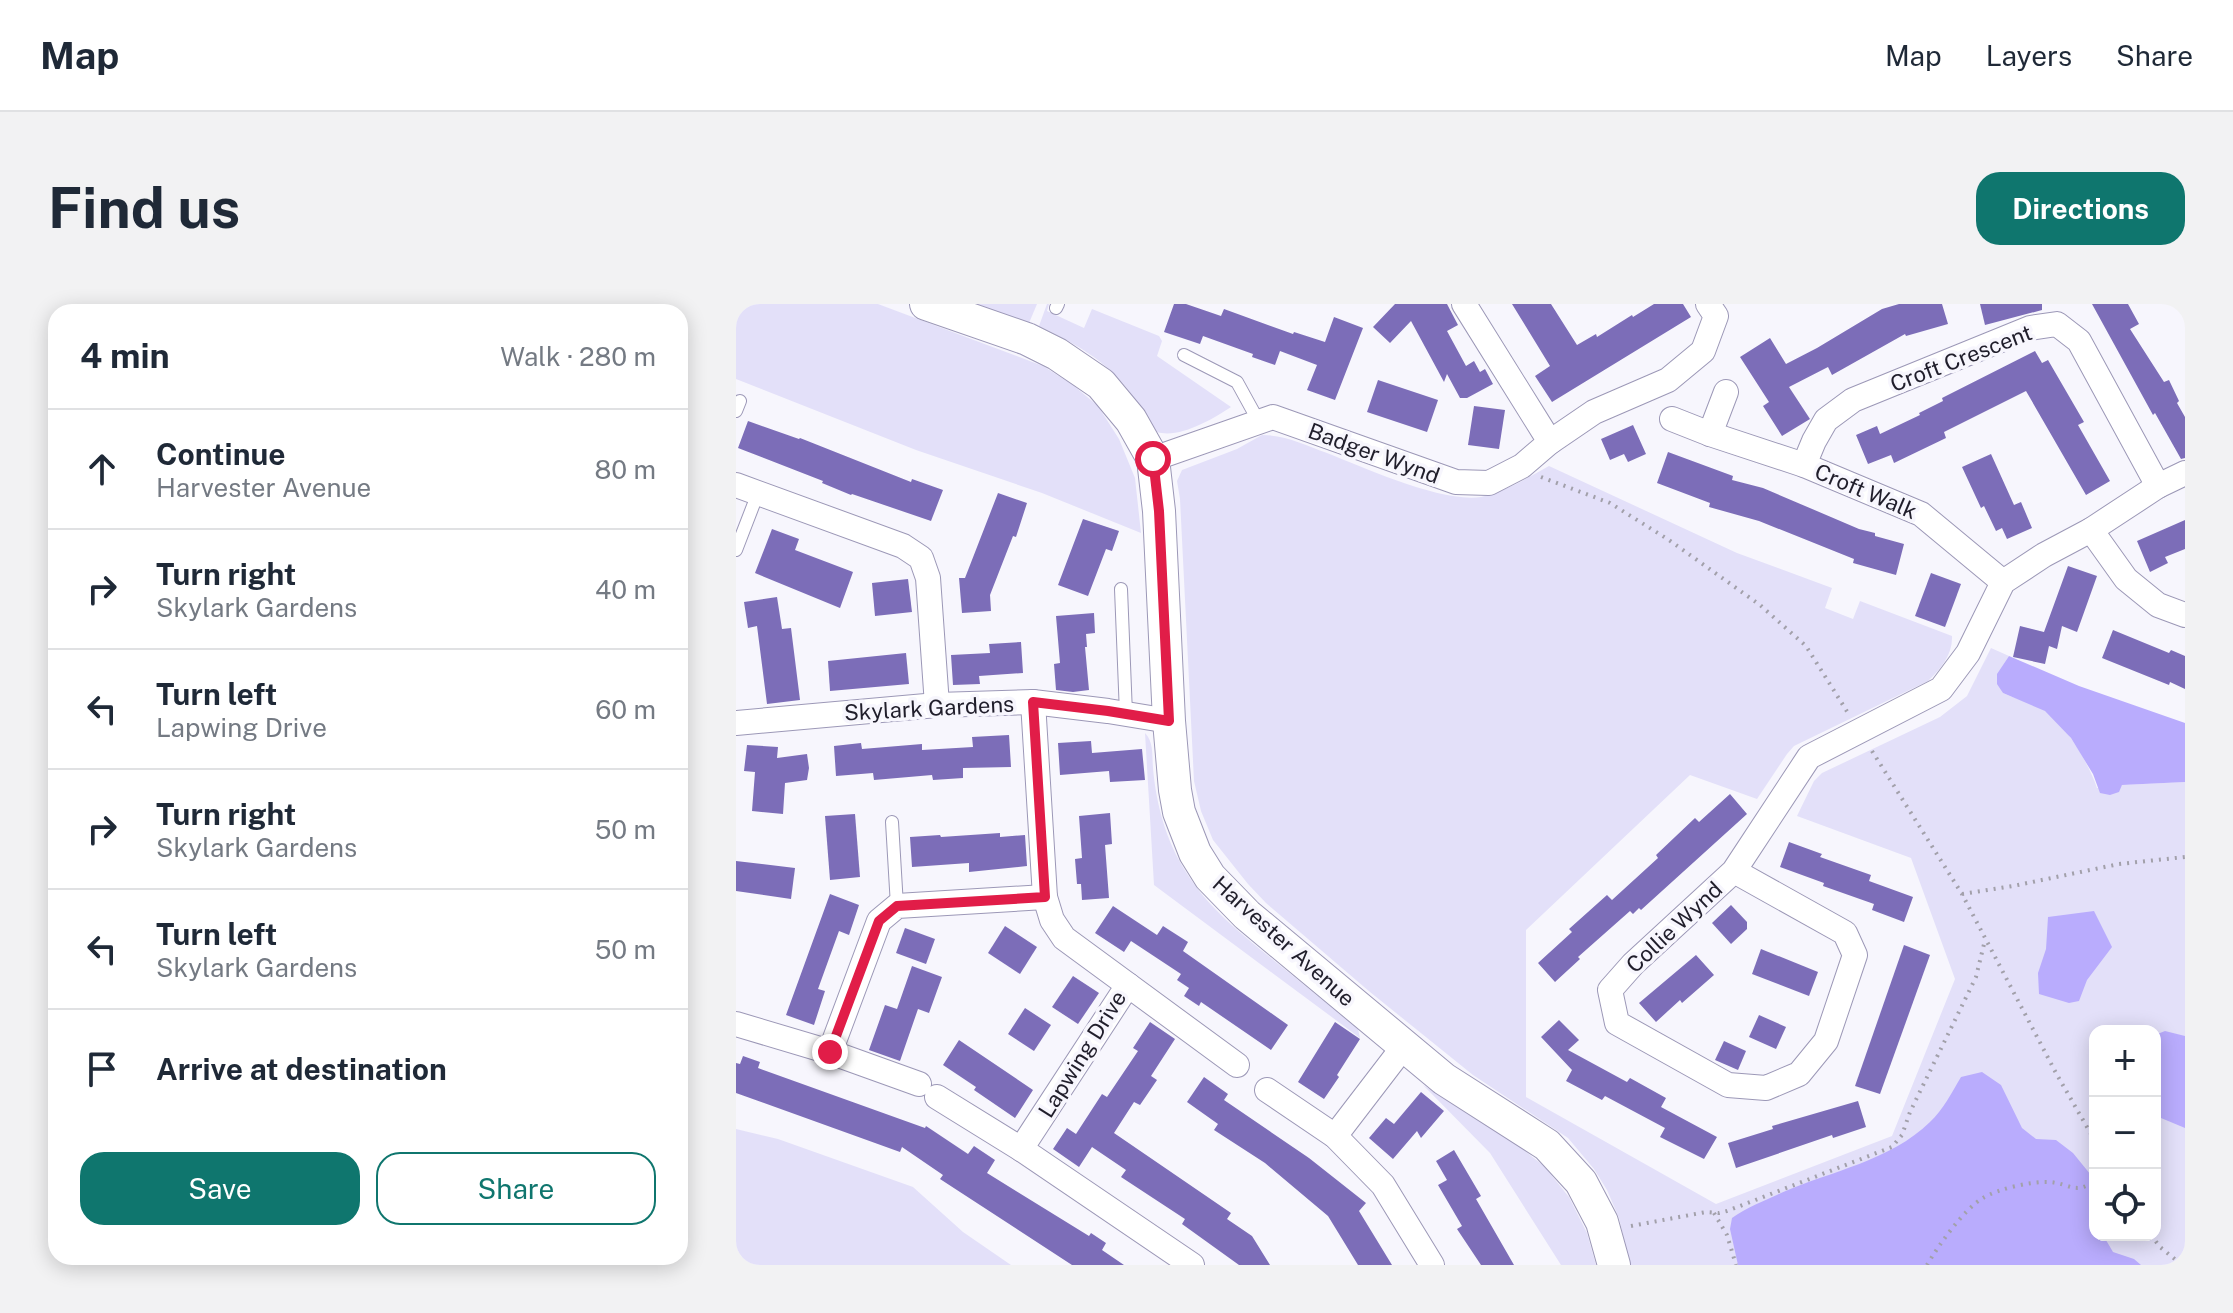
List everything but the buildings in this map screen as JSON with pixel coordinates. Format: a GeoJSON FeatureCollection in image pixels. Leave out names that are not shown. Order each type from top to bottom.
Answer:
{"type":"FeatureCollection","features":[{"type":"Feature","properties":{"kind":"street","name":"Harvester Avenue"},"geometry":{"type":"LineString","coordinates":[[926,304],[1027,339],[1057,354],[1101,384],[1131,420],[1153,459],[1159,511],[1175,790],[1179,812],[1195,853],[1210,877],[1247,915],[1444,1079],[1547,1145],[1581,1182],[1605,1230],[1614,1265]]}},
{"type":"Feature","properties":{"kind":"street"},"geometry":{"type":"LineString","coordinates":[[1464,304],[1550,442]]}},
{"type":"Feature","properties":{"kind":"street","name":"Badger Wynd"},"geometry":{"type":"LineString","coordinates":[[1153,459],[1273,417],[1456,482],[1489,483],[1522,466],[1550,442],[1594,412],[1668,380],[1703,351],[1712,310]]}},
{"type":"Feature","properties":{"kind":"street","name":"Croft Crescent"},"geometry":{"type":"LineString","coordinates":[[1804,465],[1826,420],[1853,400],[2030,328],[2057,324],[2079,341],[2158,486]]}},
{"type":"Feature","properties":{"kind":"street"},"geometry":{"type":"LineString","coordinates":[[1710,434],[1726,392]]}},
{"type":"Feature","properties":{"kind":"street","name":"Croft Walk"},"geometry":{"type":"LineString","coordinates":[[1672,419],[1804,465],[1921,514],[2003,582]]}},
{"type":"Feature","properties":{"kind":"street"},"geometry":{"type":"LineString","coordinates":[[2003,582],[2158,486],[2185,473]]}},
{"type":"Feature","properties":{"kind":"street"},"geometry":{"type":"LineString","coordinates":[[747,489],[903,546],[921,558],[928,578],[937,705]]}},
{"type":"Feature","properties":{"kind":"street"},"geometry":{"type":"LineString","coordinates":[[2091,530],[2126,579],[2158,605],[2185,615]]}},
{"type":"Feature","properties":{"kind":"street","name":"Collie Wynd"},"geometry":{"type":"LineString","coordinates":[[1734,871],[1845,933],[1855,955],[1826,1041],[1799,1074],[1766,1088],[1728,1085],[1617,1023],[1610,990],[1633,964],[1734,871],[1809,757],[1941,689],[1968,653],[2003,582]]}},
{"type":"Feature","properties":{"kind":"street","name":"Skylark Gardens"},"geometry":{"type":"LineString","coordinates":[[736,723],[937,705],[1033,702],[1169,721]]}},
{"type":"Feature","properties":{"kind":"street","name":"Lapwing Drive"},"geometry":{"type":"LineString","coordinates":[[1021,1149],[1128,985],[1064,938],[1052,920],[1045,897],[1033,702]]}},
{"type":"Feature","properties":{"kind":"street"},"geometry":{"type":"LineString","coordinates":[[830,1052],[879,921],[897,906],[1045,897]]}},
{"type":"Feature","properties":{"kind":"street"},"geometry":{"type":"LineString","coordinates":[[1128,985],[1237,1065]]}},
{"type":"Feature","properties":{"kind":"street"},"geometry":{"type":"LineString","coordinates":[[736,1024],[830,1052],[928,1091],[1021,1149],[1192,1265]]}},
{"type":"Feature","properties":{"kind":"street"},"geometry":{"type":"LineString","coordinates":[[1335,1136],[1404,1046]]}},
{"type":"Feature","properties":{"kind":"street"},"geometry":{"type":"LineString","coordinates":[[1267,1090],[1335,1136],[1383,1185],[1432,1265]]}},
{"type":"Feature","properties":{"kind":"lane"},"geometry":{"type":"LineString","coordinates":[[1184,355],[1237,382],[1259,422]]}},
{"type":"Feature","properties":{"kind":"lane"},"geometry":{"type":"LineString","coordinates":[[736,550],[747,489]]}},
{"type":"Feature","properties":{"kind":"lane"},"geometry":{"type":"LineString","coordinates":[[1121,589],[1126,714]]}},
{"type":"Feature","properties":{"kind":"lane"},"geometry":{"type":"LineString","coordinates":[[892,822],[897,906]]}},
{"type":"Feature","properties":{"kind":"path"},"geometry":{"type":"LineString","coordinates":[[1962,894],[2119,864],[2185,857]]}},
{"type":"Feature","properties":{"kind":"path"},"geometry":{"type":"LineString","coordinates":[[1605,1230],[1727,1211],[1883,1152],[1898,1141],[1976,977],[1986,939]]}},
{"type":"Feature","properties":{"kind":"path"},"geometry":{"type":"LineString","coordinates":[[1927,1265],[1957,1223],[1984,1197],[2033,1183],[2051,1182],[2077,1189],[2089,1184]]}},
{"type":"Feature","properties":{"kind":"path"},"geometry":{"type":"LineString","coordinates":[[1713,1212],[1727,1235],[1736,1265]]}},
{"type":"Feature","properties":{"kind":"path"},"geometry":{"type":"LineString","coordinates":[[2156,1241],[2182,1265]]}},
{"type":"Feature","properties":{"kind":"shaded area"},"geometry":{"type":"Polygon","coordinates":[[[736,304],[878,304],[1043,366],[1098,406],[1119,439],[1135,478],[1141,533],[736,379],[736,304]]]}},
{"type":"Feature","properties":{"kind":"shaded area"},"geometry":{"type":"Polygon","coordinates":[[[975,304],[1037,304],[1029,323],[975,304]]]}},
{"type":"Feature","properties":{"kind":"shaded area"},"geometry":{"type":"Polygon","coordinates":[[[1047,304],[1047,311],[1084,328],[1092,309],[1159,336],[1162,341],[1157,356],[1231,407],[1185,430],[1157,432],[1129,391],[1110,370],[1076,345],[1039,326],[1047,304]]]}},
{"type":"Feature","properties":{"kind":"shaded area"},"geometry":{"type":"Polygon","coordinates":[[[1262,435],[1303,444],[1404,483],[1446,495],[1481,497],[1499,492],[1549,466],[1737,553],[1832,588],[1825,608],[1853,619],[1860,601],[1952,636],[1945,661],[1928,681],[1794,746],[1757,799],[1690,775],[1526,930],[1526,1097],[1716,1204],[1892,1136],[1955,979],[1911,858],[1797,816],[1814,781],[1822,773],[1940,717],[1967,696],[1991,648],[2009,656],[1997,675],[2003,693],[2052,716],[2076,745],[2097,788],[2185,782],[2185,1265],[1630,1265],[1619,1218],[1607,1190],[1568,1138],[1473,1075],[1370,992],[1266,903],[1213,840],[1201,811],[1194,781],[1177,481],[1182,470],[1237,449],[1262,435]]]}},
{"type":"Feature","properties":{"kind":"shaded area"},"geometry":{"type":"Polygon","coordinates":[[[2009,656],[2079,686],[2185,723],[2185,782],[2122,785],[2119,792],[2110,795],[2100,793],[2093,774],[2071,738],[2045,711],[2003,693],[1997,684],[1997,674],[2009,656]]]}},
{"type":"Feature","properties":{"kind":"shaded area"},"geometry":{"type":"Polygon","coordinates":[[[1145,733],[1151,745],[1154,782],[1163,822],[1179,860],[1195,886],[1243,935],[1358,1029],[1360,1038],[1154,885],[1145,733]]]}},
{"type":"Feature","properties":{"kind":"shaded area"},"geometry":{"type":"Polygon","coordinates":[[[2094,911],[2112,947],[2087,980],[2079,1001],[2069,1003],[2039,994],[2038,973],[2046,949],[2048,917],[2094,911]]]}},
{"type":"Feature","properties":{"kind":"shaded area"},"geometry":{"type":"Polygon","coordinates":[[[2161,1033],[2185,1036],[2185,1128],[2161,1118],[2161,1033]]]}},
{"type":"Feature","properties":{"kind":"shaded area"},"geometry":{"type":"Polygon","coordinates":[[[1982,1072],[2001,1085],[2022,1128],[2036,1139],[2056,1140],[2073,1153],[2089,1173],[2089,1241],[2107,1241],[2113,1252],[2134,1259],[2141,1265],[1738,1265],[1730,1229],[1732,1218],[1781,1193],[1859,1164],[1897,1146],[1935,1117],[1961,1077],[1982,1072]]]}},
{"type":"Feature","properties":{"kind":"shaded area"},"geometry":{"type":"Polygon","coordinates":[[[1423,1085],[1515,1143],[1544,1166],[1569,1197],[1587,1233],[1596,1265],[1561,1265],[1490,1153],[1423,1085]]]}},
{"type":"Feature","properties":{"kind":"shaded area"},"geometry":{"type":"Polygon","coordinates":[[[736,1129],[778,1139],[913,1187],[963,1232],[1011,1265],[736,1265],[736,1129]]]}},
{"type":"Feature","properties":{"kind":"route"},"geometry":{"type":"LineString","coordinates":[[830,1052],[879,921],[897,906],[1045,897],[1033,702],[1169,721],[1159,511],[1153,459]]}}]}
